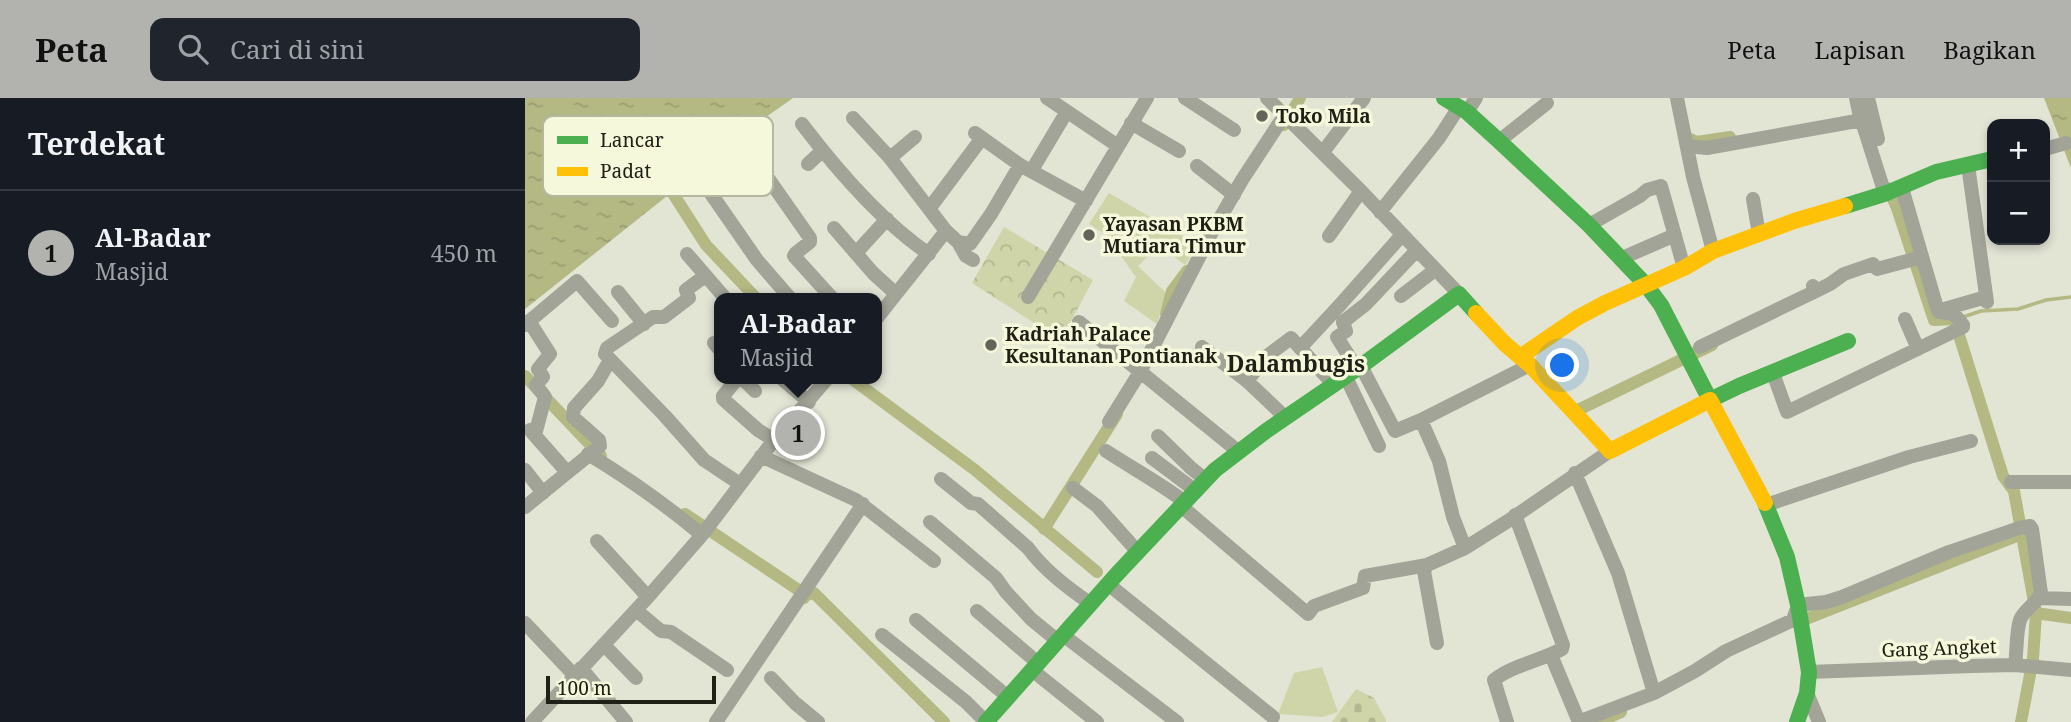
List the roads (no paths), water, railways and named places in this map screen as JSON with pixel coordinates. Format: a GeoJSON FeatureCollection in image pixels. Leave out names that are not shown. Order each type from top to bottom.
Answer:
{"type":"FeatureCollection","features":[{"type":"Feature","properties":{"kind":"street"},"geometry":{"type":"LineString","coordinates":[[1047,98],[1118,146]]}},
{"type":"Feature","properties":{"kind":"street"},"geometry":{"type":"LineString","coordinates":[[1028,297],[1147,98]]}},
{"type":"Feature","properties":{"kind":"street"},"geometry":{"type":"LineString","coordinates":[[1185,98],[1234,130]]}},
{"type":"Feature","properties":{"kind":"street"},"geometry":{"type":"LineString","coordinates":[[1267,98],[1361,191],[1610,451]]}},
{"type":"Feature","properties":{"kind":"street"},"geometry":{"type":"LineString","coordinates":[[1444,98],[1467,106],[1499,141],[1589,225],[1646,285],[1693,354],[1710,400],[1766,505],[1787,557],[1809,673],[1807,693],[1797,722]]}},
{"type":"Feature","properties":{"kind":"street"},"geometry":{"type":"LineString","coordinates":[[1677,98],[1686,146],[1713,251]]}},
{"type":"Feature","properties":{"kind":"street"},"geometry":{"type":"LineString","coordinates":[[1868,98],[1881,164]]}},
{"type":"Feature","properties":{"kind":"street"},"geometry":{"type":"LineString","coordinates":[[1323,152],[1356,102]]}},
{"type":"Feature","properties":{"kind":"street"},"geometry":{"type":"LineString","coordinates":[[1499,141],[1547,103]]}},
{"type":"Feature","properties":{"kind":"street"},"geometry":{"type":"LineString","coordinates":[[1380,212],[1467,106]]}},
{"type":"Feature","properties":{"kind":"street"},"geometry":{"type":"LineString","coordinates":[[1686,146],[1707,148],[1860,112],[1922,257],[1934,311]]}},
{"type":"Feature","properties":{"kind":"street"},"geometry":{"type":"LineString","coordinates":[[958,242],[970,244],[1066,113]]}},
{"type":"Feature","properties":{"kind":"street"},"geometry":{"type":"LineString","coordinates":[[853,118],[890,158],[946,231],[958,242],[966,256],[973,260]]}},
{"type":"Feature","properties":{"kind":"street"},"geometry":{"type":"LineString","coordinates":[[1109,422],[1140,372],[1234,195],[1289,120]]}},
{"type":"Feature","properties":{"kind":"street"},"geometry":{"type":"LineString","coordinates":[[1131,123],[1179,151]]}},
{"type":"Feature","properties":{"kind":"street"},"geometry":{"type":"LineString","coordinates":[[802,124],[860,193],[903,237],[929,254]]}},
{"type":"Feature","properties":{"kind":"street"},"geometry":{"type":"LineString","coordinates":[[929,209],[979,136],[1026,168],[1086,201]]}},
{"type":"Feature","properties":{"kind":"street"},"geometry":{"type":"LineString","coordinates":[[890,158],[915,137]]}},
{"type":"Feature","properties":{"kind":"street"},"geometry":{"type":"LineString","coordinates":[[2050,148],[2066,144]]}},
{"type":"Feature","properties":{"kind":"street"},"geometry":{"type":"LineString","coordinates":[[808,164],[822,151]]}},
{"type":"Feature","properties":{"kind":"street"},"geometry":{"type":"LineString","coordinates":[[1247,382],[1267,356],[1292,338],[1301,347],[1350,374],[1394,431],[1398,431],[1525,361],[1577,318],[1684,268],[1713,251],[1794,221],[1893,191],[1936,172],[1987,160]]}},
{"type":"Feature","properties":{"kind":"street"},"geometry":{"type":"LineString","coordinates":[[1934,311],[1987,300],[1968,165]]}},
{"type":"Feature","properties":{"kind":"street"},"geometry":{"type":"LineString","coordinates":[[1197,166],[1234,195]]}},
{"type":"Feature","properties":{"kind":"street"},"geometry":{"type":"LineString","coordinates":[[773,185],[810,238],[810,242],[794,256],[827,293]]}},
{"type":"Feature","properties":{"kind":"street"},"geometry":{"type":"LineString","coordinates":[[1589,225],[1640,197],[1647,190],[1660,186],[1684,268]]}},
{"type":"Feature","properties":{"kind":"street"},"geometry":{"type":"LineString","coordinates":[[1329,236],[1361,191]]}},
{"type":"Feature","properties":{"kind":"street"},"geometry":{"type":"LineString","coordinates":[[713,196],[757,260],[786,293]]}},
{"type":"Feature","properties":{"kind":"street"},"geometry":{"type":"LineString","coordinates":[[1753,199],[1759,234]]}},
{"type":"Feature","properties":{"kind":"street"},"geometry":{"type":"LineString","coordinates":[[856,253],[887,219]]}},
{"type":"Feature","properties":{"kind":"street"},"geometry":{"type":"LineString","coordinates":[[834,228],[896,294]]}},
{"type":"Feature","properties":{"kind":"street"},"geometry":{"type":"LineString","coordinates":[[882,312],[946,231]]}},
{"type":"Feature","properties":{"kind":"street"},"geometry":{"type":"LineString","coordinates":[[1301,347],[1402,235]]}},
{"type":"Feature","properties":{"kind":"street"},"geometry":{"type":"LineString","coordinates":[[1620,259],[1675,235]]}},
{"type":"Feature","properties":{"kind":"street"},"geometry":{"type":"LineString","coordinates":[[1379,446],[1337,336],[1346,330],[1343,322],[1366,304],[1417,250]]}},
{"type":"Feature","properties":{"kind":"street"},"geometry":{"type":"LineString","coordinates":[[687,254],[720,293]]}},
{"type":"Feature","properties":{"kind":"street"},"geometry":{"type":"LineString","coordinates":[[1693,354],[1844,274],[1873,264],[1877,269],[1922,257]]}},
{"type":"Feature","properties":{"kind":"street"},"geometry":{"type":"LineString","coordinates":[[1401,296],[1435,270]]}},
{"type":"Feature","properties":{"kind":"street"},"geometry":{"type":"LineString","coordinates":[[705,276],[686,290],[689,299],[664,317],[655,316],[607,348],[605,354],[666,416],[704,460],[740,484]]}},
{"type":"Feature","properties":{"kind":"street"},"geometry":{"type":"LineString","coordinates":[[568,472],[531,435],[545,397],[536,385],[543,377],[538,369],[550,354],[527,323],[577,281],[612,321]]}},
{"type":"Feature","properties":{"kind":"street"},"geometry":{"type":"LineString","coordinates":[[618,292],[644,324]]}},
{"type":"Feature","properties":{"kind":"street"},"geometry":{"type":"LineString","coordinates":[[882,635],[966,702],[986,722],[1108,584],[1215,470],[1459,294]]}},
{"type":"Feature","properties":{"kind":"street"},"geometry":{"type":"LineString","coordinates":[[1773,373],[1787,412],[1918,349],[1960,322],[1934,311]]}},
{"type":"Feature","properties":{"kind":"street"},"geometry":{"type":"LineString","coordinates":[[1905,319],[1918,349]]}},
{"type":"Feature","properties":{"kind":"street"},"geometry":{"type":"LineString","coordinates":[[1079,321],[1239,452]]}},
{"type":"Feature","properties":{"kind":"street"},"geometry":{"type":"LineString","coordinates":[[1152,458],[1192,495],[1308,614],[1314,606],[1363,588],[1365,576],[1427,565],[1465,548],[1610,451],[1739,386],[1848,341]]}},
{"type":"Feature","properties":{"kind":"street"},"geometry":{"type":"LineString","coordinates":[[1202,346],[1286,418]]}},
{"type":"Feature","properties":{"kind":"street"},"geometry":{"type":"LineString","coordinates":[[525,507],[592,451],[599,440],[573,417],[572,413],[598,381],[610,360]]}},
{"type":"Feature","properties":{"kind":"street"},"geometry":{"type":"LineString","coordinates":[[733,384],[723,399],[758,430],[774,440]]}},
{"type":"Feature","properties":{"kind":"street"},"geometry":{"type":"LineString","coordinates":[[748,384],[755,391]]}},
{"type":"Feature","properties":{"kind":"street"},"geometry":{"type":"LineString","coordinates":[[788,384],[809,402]]}},
{"type":"Feature","properties":{"kind":"street"},"geometry":{"type":"LineString","coordinates":[[532,722],[703,534],[761,456],[823,384]]}},
{"type":"Feature","properties":{"kind":"street"},"geometry":{"type":"LineString","coordinates":[[1421,420],[1439,461],[1453,517],[1465,548]]}},
{"type":"Feature","properties":{"kind":"street"},"geometry":{"type":"LineString","coordinates":[[1158,436],[1191,468],[1192,495]]}},
{"type":"Feature","properties":{"kind":"street"},"geometry":{"type":"LineString","coordinates":[[1766,505],[1909,457],[1971,441]]}},
{"type":"Feature","properties":{"kind":"street"},"geometry":{"type":"LineString","coordinates":[[592,451],[703,534]]}},
{"type":"Feature","properties":{"kind":"street"},"geometry":{"type":"LineString","coordinates":[[1106,451],[1163,485],[1192,495]]}},
{"type":"Feature","properties":{"kind":"street"},"geometry":{"type":"LineString","coordinates":[[761,456],[856,499],[934,561]]}},
{"type":"Feature","properties":{"kind":"street"},"geometry":{"type":"LineString","coordinates":[[525,470],[543,493]]}},
{"type":"Feature","properties":{"kind":"street"},"geometry":{"type":"LineString","coordinates":[[1575,473],[1618,573],[1654,693]]}},
{"type":"Feature","properties":{"kind":"street"},"geometry":{"type":"LineString","coordinates":[[941,479],[971,503],[978,504],[1068,588],[1090,604]]}},
{"type":"Feature","properties":{"kind":"street"},"geometry":{"type":"LineString","coordinates":[[2011,482],[2071,482]]}},
{"type":"Feature","properties":{"kind":"street"},"geometry":{"type":"LineString","coordinates":[[1073,488],[1097,506],[1138,552]]}},
{"type":"Feature","properties":{"kind":"street"},"geometry":{"type":"LineString","coordinates":[[721,722],[863,504]]}},
{"type":"Feature","properties":{"kind":"street"},"geometry":{"type":"LineString","coordinates":[[1507,722],[1494,680],[1551,655],[1562,649],[1563,645],[1515,515]]}},
{"type":"Feature","properties":{"kind":"street"},"geometry":{"type":"LineString","coordinates":[[930,522],[996,578],[1031,619],[1177,722]]}},
{"type":"Feature","properties":{"kind":"street"},"geometry":{"type":"LineString","coordinates":[[1800,615],[1949,552],[2030,526],[2041,593],[2020,620],[2025,667]]}},
{"type":"Feature","properties":{"kind":"street"},"geometry":{"type":"LineString","coordinates":[[597,541],[648,597]]}},
{"type":"Feature","properties":{"kind":"street"},"geometry":{"type":"LineString","coordinates":[[1427,565],[1424,570],[1437,643]]}},
{"type":"Feature","properties":{"kind":"street"},"geometry":{"type":"LineString","coordinates":[[1108,584],[1273,718]]}},
{"type":"Feature","properties":{"kind":"street"},"geometry":{"type":"LineString","coordinates":[[2035,602],[2071,599]]}},
{"type":"Feature","properties":{"kind":"street"},"geometry":{"type":"LineString","coordinates":[[636,610],[661,631],[671,632],[727,670]]}},
{"type":"Feature","properties":{"kind":"street"},"geometry":{"type":"LineString","coordinates":[[977,611],[1097,722]]}},
{"type":"Feature","properties":{"kind":"street"},"geometry":{"type":"LineString","coordinates":[[1551,655],[1579,722],[1654,693],[1726,652],[1793,620],[1796,611],[1800,615]]}},
{"type":"Feature","properties":{"kind":"street"},"geometry":{"type":"LineString","coordinates":[[916,620],[1008,697]]}},
{"type":"Feature","properties":{"kind":"street"},"geometry":{"type":"LineString","coordinates":[[525,623],[578,672],[626,722]]}},
{"type":"Feature","properties":{"kind":"street"},"geometry":{"type":"LineString","coordinates":[[604,645],[636,678]]}},
{"type":"Feature","properties":{"kind":"street","name":"Gang Angket"},"geometry":{"type":"LineString","coordinates":[[1809,673],[2025,667],[2071,670]]}},
{"type":"Feature","properties":{"kind":"street"},"geometry":{"type":"LineString","coordinates":[[771,678],[818,722]]}},
{"type":"Feature","properties":{"kind":"street"},"geometry":{"type":"LineString","coordinates":[[1807,693],[1819,722]]}},
{"type":"Feature","properties":{"kind":"water"},"geometry":{"type":"Polygon","coordinates":[[[525,98],[793,98],[767,116],[543,116],[543,196],[667,196],[525,309],[525,98]]]}},
{"type":"Feature","properties":{"kind":"water"},"geometry":{"type":"Polygon","coordinates":[[[2044,98],[2071,98],[2071,168],[2044,98]]]}},
{"type":"Feature","properties":{"kind":"waterway"},"geometry":{"type":"LineString","coordinates":[[1284,125],[1300,98]]}},
{"type":"Feature","properties":{"kind":"waterway"},"geometry":{"type":"LineString","coordinates":[[1690,139],[1697,142],[1730,137]]}},
{"type":"Feature","properties":{"kind":"waterway"},"geometry":{"type":"LineString","coordinates":[[1888,188],[1934,320],[1954,319],[2003,476],[2014,491],[2036,613],[2033,659],[2021,722]]}},
{"type":"Feature","properties":{"kind":"waterway"},"geometry":{"type":"LineString","coordinates":[[675,196],[706,245],[751,293]]}},
{"type":"Feature","properties":{"kind":"waterway"},"geometry":{"type":"LineString","coordinates":[[1166,314],[1172,291],[1187,271]]}},
{"type":"Feature","properties":{"kind":"waterway"},"geometry":{"type":"LineString","coordinates":[[1963,317],[1981,311],[2018,309],[2046,300],[2071,297]]}},
{"type":"Feature","properties":{"kind":"waterway"},"geometry":{"type":"LineString","coordinates":[[1580,409],[1712,345]]}},
{"type":"Feature","properties":{"kind":"waterway"},"geometry":{"type":"LineString","coordinates":[[525,376],[601,456]]}},
{"type":"Feature","properties":{"kind":"waterway"},"geometry":{"type":"LineString","coordinates":[[859,384],[975,470],[1097,572]]}},
{"type":"Feature","properties":{"kind":"waterway"},"geometry":{"type":"LineString","coordinates":[[1044,529],[1117,414]]}},
{"type":"Feature","properties":{"kind":"waterway"},"geometry":{"type":"LineString","coordinates":[[685,514],[806,595],[804,598]]}},
{"type":"Feature","properties":{"kind":"waterway"},"geometry":{"type":"LineString","coordinates":[[1796,623],[2022,534]]}},
{"type":"Feature","properties":{"kind":"waterway"},"geometry":{"type":"LineString","coordinates":[[806,595],[814,593],[944,722]]}},
{"type":"Feature","properties":{"kind":"waterway"},"geometry":{"type":"LineString","coordinates":[[2036,613],[2071,618]]}},
{"type":"Feature","properties":{"kind":"waterway"},"geometry":{"type":"LineString","coordinates":[[1599,722],[1621,712]]}},
{"type":"Feature","properties":{"kind":"place","name":"Toko Mila"},"geometry":{"type":"Point","coordinates":[1262,116]}},
{"type":"Feature","properties":{"kind":"place","name":"Yayasan PKBM Mutiara Timur"},"geometry":{"type":"Point","coordinates":[1089,235]}},
{"type":"Feature","properties":{"kind":"place","name":"Kadriah Palace Kesultanan Pontianak"},"geometry":{"type":"Point","coordinates":[991,345]}},
{"type":"Feature","properties":{"kind":"place","name":"Al-Badar"},"geometry":{"type":"Point","coordinates":[798,433]}},
{"type":"Feature","properties":{"kind":"district","name":"Dalambugis"},"geometry":{"type":"Point","coordinates":[1296,364]}}]}
